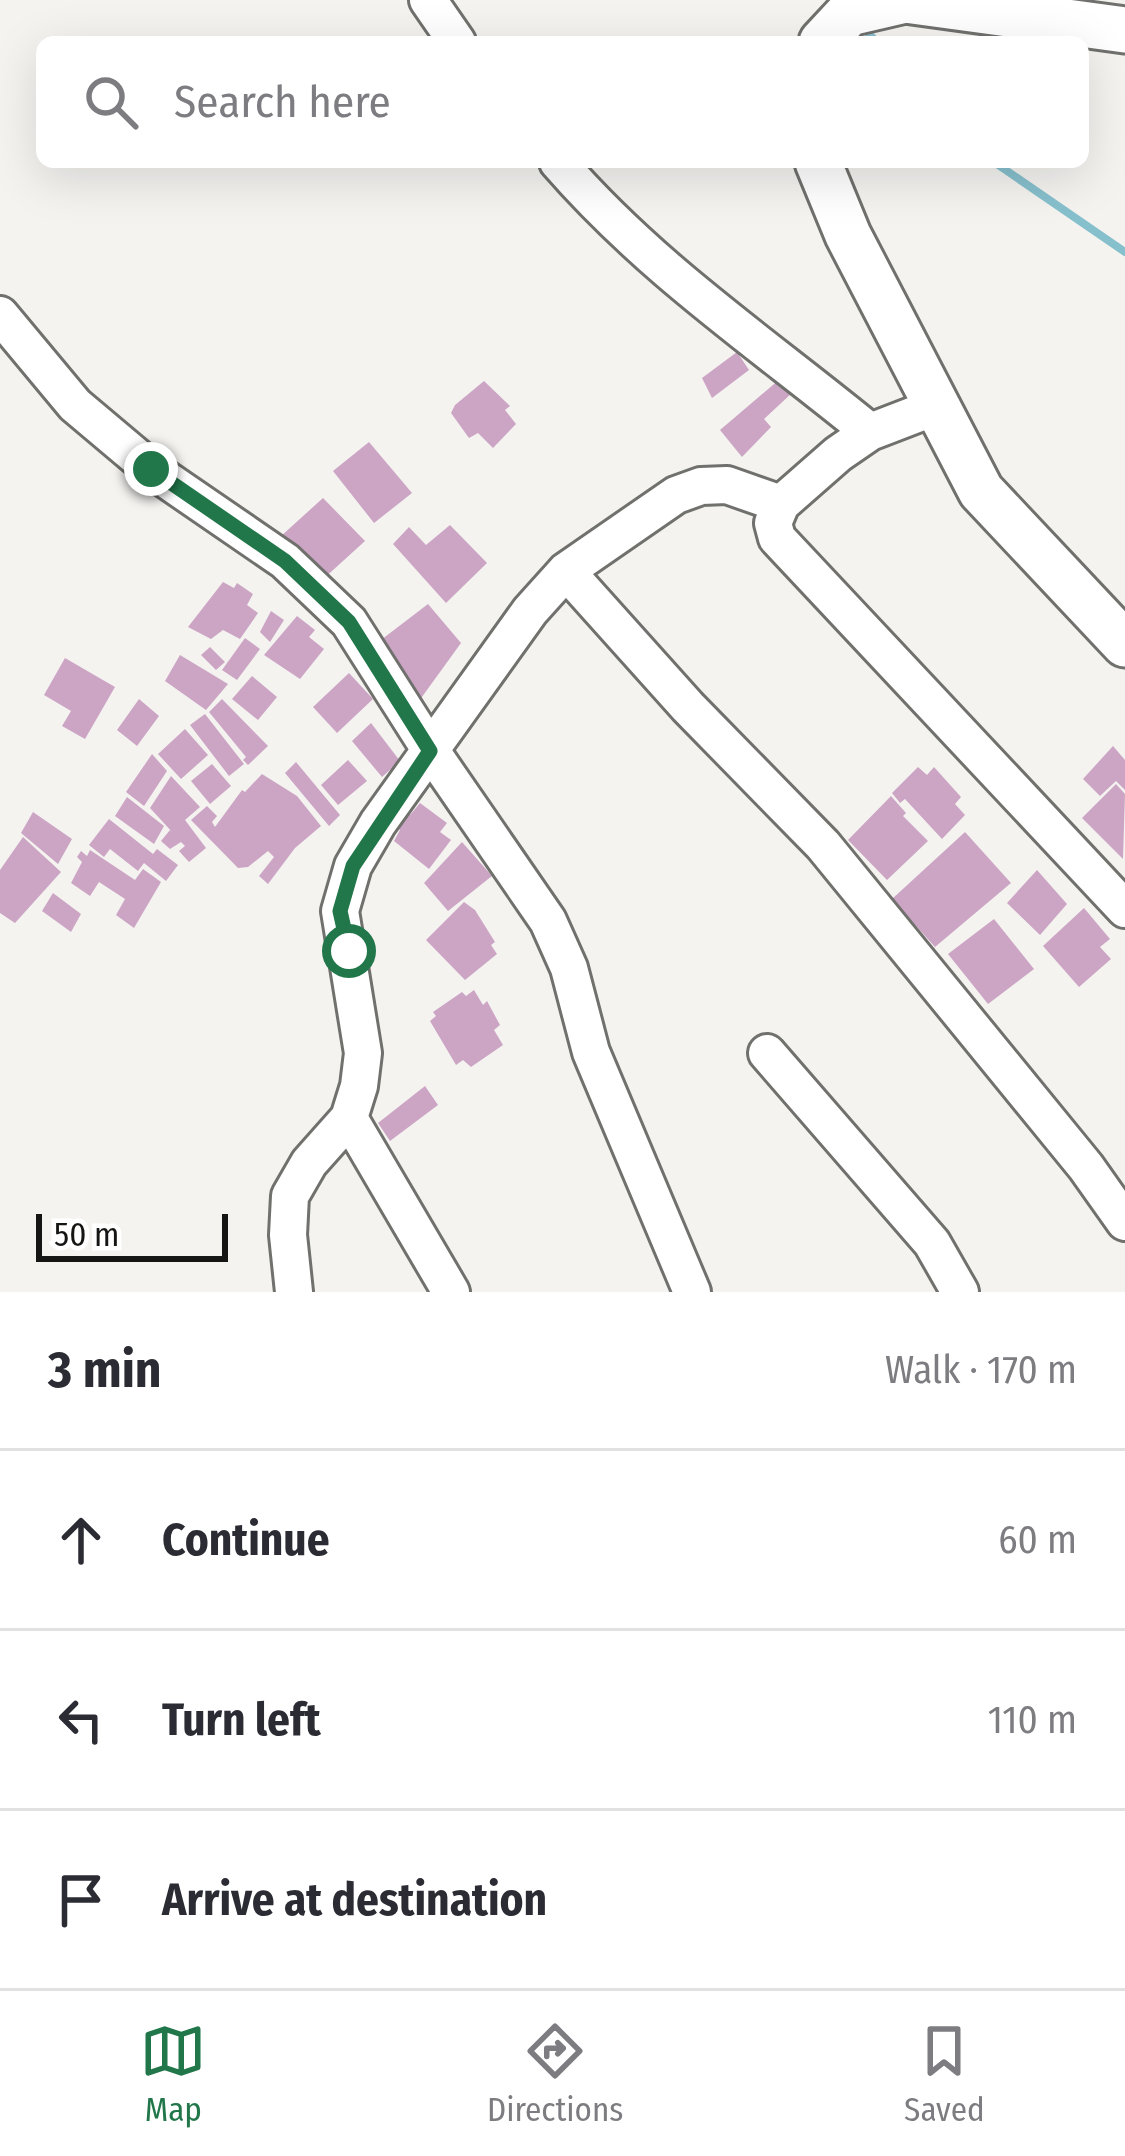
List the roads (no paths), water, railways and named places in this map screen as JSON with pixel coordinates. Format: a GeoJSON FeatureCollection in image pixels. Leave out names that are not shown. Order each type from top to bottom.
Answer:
{"type":"FeatureCollection","features":[{"type":"Feature","properties":{"kind":"main road"},"geometry":{"type":"LineString","coordinates":[[828,36],[849,13],[905,0],[1125,30]]}},
{"type":"Feature","properties":{"kind":"main road"},"geometry":{"type":"LineString","coordinates":[[820,168],[848,235],[981,491],[1125,644]]}},
{"type":"Feature","properties":{"kind":"street"},"geometry":{"type":"LineString","coordinates":[[428,0],[453,36]]}},
{"type":"Feature","properties":{"kind":"street"},"geometry":{"type":"LineString","coordinates":[[563,168],[607,219],[703,303],[870,432]]}},
{"type":"Feature","properties":{"kind":"street"},"geometry":{"type":"LineString","coordinates":[[0,315],[75,405],[151,469],[285,561],[349,622],[430,751],[548,921],[569,968],[591,1052],[692,1292]]}},
{"type":"Feature","properties":{"kind":"street"},"geometry":{"type":"LineString","coordinates":[[935,407],[870,432],[838,454],[781,504],[773,523],[777,538],[1125,909]]}},
{"type":"Feature","properties":{"kind":"street"},"geometry":{"type":"LineString","coordinates":[[294,1292],[288,1235],[290,1196],[309,1163],[349,1118],[359,1086],[362,1053],[340,911],[353,866],[530,611],[566,571],[676,495],[701,486],[727,485],[781,504]]}},
{"type":"Feature","properties":{"kind":"street"},"geometry":{"type":"LineString","coordinates":[[566,571],[688,707],[823,845],[1086,1167],[1125,1222]]}},
{"type":"Feature","properties":{"kind":"street"},"geometry":{"type":"LineString","coordinates":[[767,1053],[932,1243],[960,1292]]}},
{"type":"Feature","properties":{"kind":"street"},"geometry":{"type":"LineString","coordinates":[[349,1118],[451,1292]]}},
{"type":"Feature","properties":{"kind":"waterway"},"geometry":{"type":"LineString","coordinates":[[860,25],[871,36]]}},
{"type":"Feature","properties":{"kind":"waterway"},"geometry":{"type":"LineString","coordinates":[[1003,168],[1125,252]]}}]}
